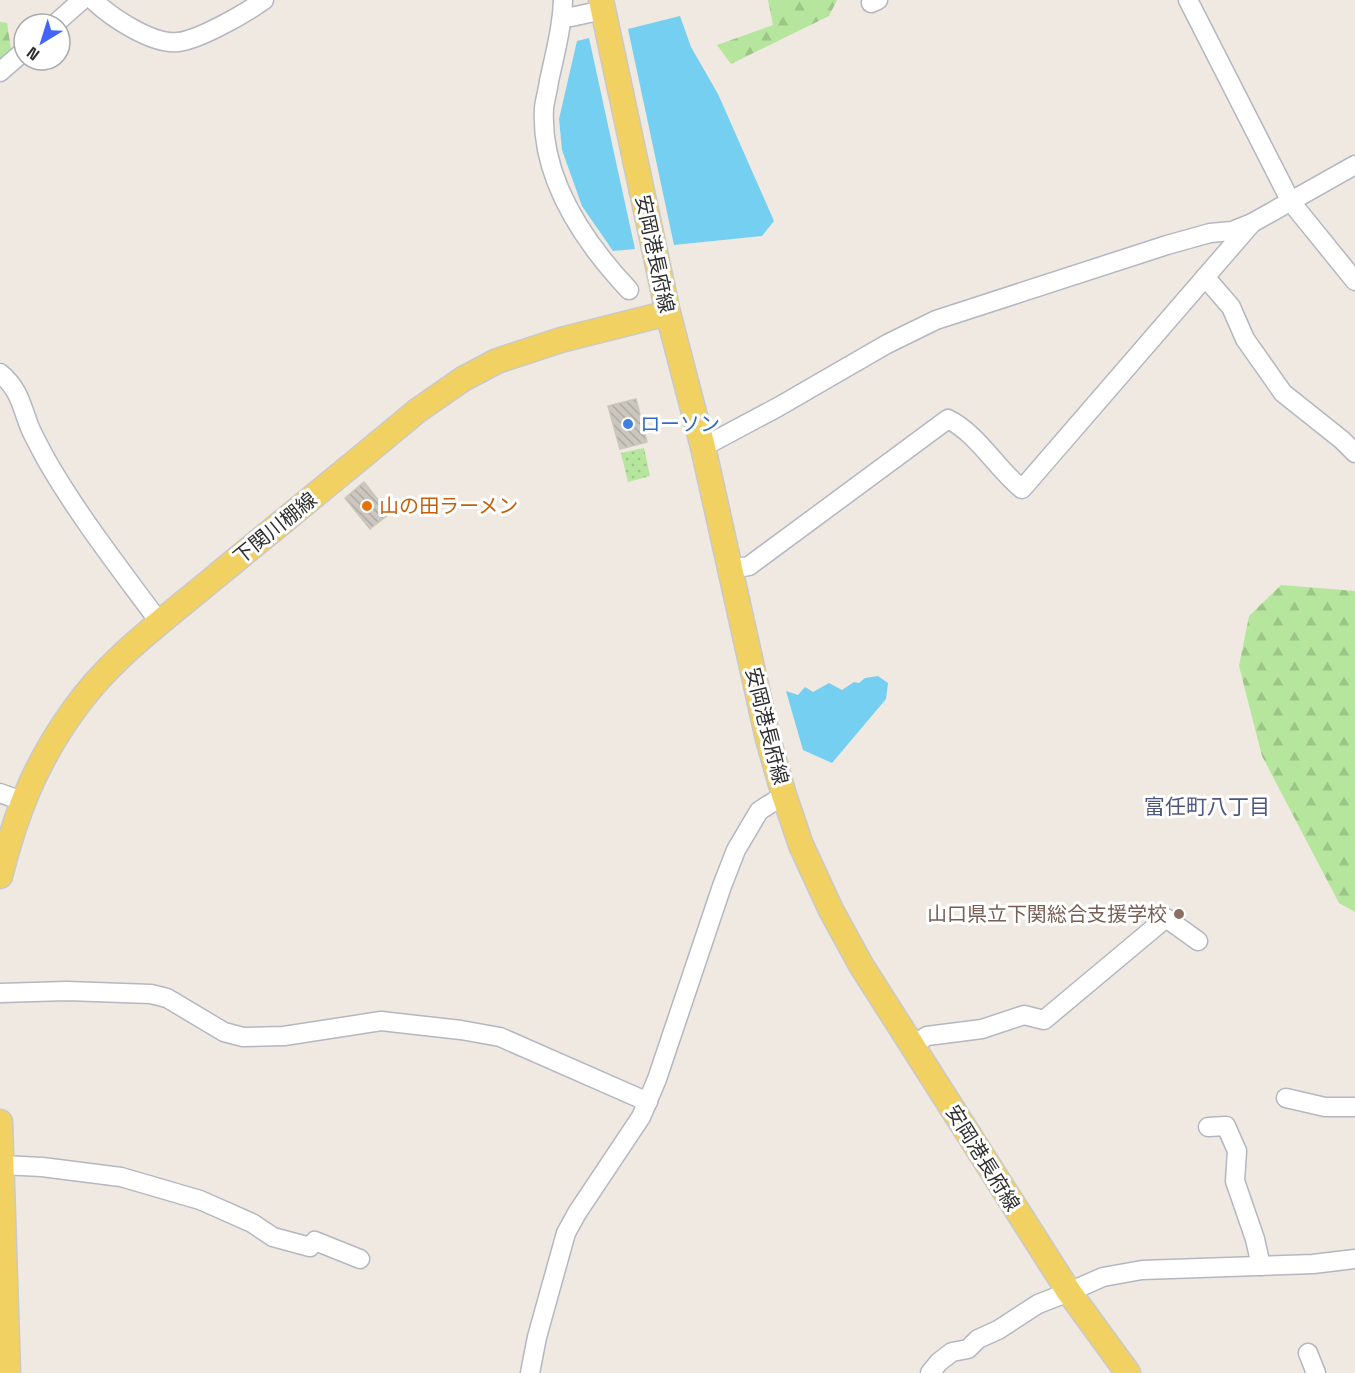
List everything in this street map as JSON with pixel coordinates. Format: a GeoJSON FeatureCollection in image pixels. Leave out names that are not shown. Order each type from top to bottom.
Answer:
{"type":"FeatureCollection","features":[{"type":"Feature","properties":{"kind":"main road","name":"安岡港長府線"},"geometry":{"type":"LineString","coordinates":[[602,5],[668,313],[703,447],[766,728],[784,795],[801,845],[831,910],[861,965],[1069,1293],[1128,1373]]}},
{"type":"Feature","properties":{"kind":"main road","name":"下関川棚線"},"geometry":{"type":"LineString","coordinates":[[0,876],[11,797],[40,762],[74,710],[113,663],[160,623],[417,411],[463,379],[497,361],[561,340],[668,313]]}},
{"type":"Feature","properties":{"kind":"main road"},"geometry":{"type":"LineString","coordinates":[[0,1122],[2,1250],[8,1373]]}},
{"type":"Feature","properties":{"kind":"street"},"geometry":{"type":"LineString","coordinates":[[68,12],[82,0]]}},
{"type":"Feature","properties":{"kind":"street"},"geometry":{"type":"LineString","coordinates":[[93,0],[124,24],[151,37],[177,43],[189,40],[236,17],[264,0]]}},
{"type":"Feature","properties":{"kind":"street"},"geometry":{"type":"LineString","coordinates":[[1188,0],[1291,202],[1355,281]]}},
{"type":"Feature","properties":{"kind":"street"},"geometry":{"type":"LineString","coordinates":[[563,6],[571,17],[602,5]]}},
{"type":"Feature","properties":{"kind":"street"},"geometry":{"type":"LineString","coordinates":[[563,6],[544,108],[546,144],[556,184],[579,226],[608,267],[629,290]]}},
{"type":"Feature","properties":{"kind":"street"},"geometry":{"type":"LineString","coordinates":[[0,72],[12,62]]}},
{"type":"Feature","properties":{"kind":"street"},"geometry":{"type":"LineString","coordinates":[[703,447],[887,344],[936,320],[1167,245],[1210,233],[1232,231],[1291,202],[1355,165]]}},
{"type":"Feature","properties":{"kind":"street"},"geometry":{"type":"LineString","coordinates":[[730,569],[749,566],[948,420],[962,426],[1008,478],[1022,489],[1251,223]]}},
{"type":"Feature","properties":{"kind":"street"},"geometry":{"type":"LineString","coordinates":[[1205,277],[1232,307],[1245,339],[1283,393],[1355,453]]}},
{"type":"Feature","properties":{"kind":"street"},"geometry":{"type":"LineString","coordinates":[[0,373],[11,382],[21,400],[30,428],[47,461],[93,532],[160,623]]}},
{"type":"Feature","properties":{"kind":"street"},"geometry":{"type":"LineString","coordinates":[[530,1373],[537,1337],[566,1233],[577,1212],[641,1117],[648,1102],[736,850],[759,811],[784,795]]}},
{"type":"Feature","properties":{"kind":"street"},"geometry":{"type":"LineString","coordinates":[[912,1046],[927,1036],[982,1029],[1024,1015],[1044,1020],[1166,918],[1198,941]]}},
{"type":"Feature","properties":{"kind":"street"},"geometry":{"type":"LineString","coordinates":[[0,993],[101,991],[151,994],[167,998],[224,1032],[243,1037],[284,1036],[381,1020],[461,1030],[500,1037],[648,1102]]}},
{"type":"Feature","properties":{"kind":"street"},"geometry":{"type":"LineString","coordinates":[[1286,1098],[1325,1107],[1355,1107]]}},
{"type":"Feature","properties":{"kind":"street"},"geometry":{"type":"LineString","coordinates":[[1208,1127],[1226,1126],[1237,1151],[1235,1181],[1262,1266]]}},
{"type":"Feature","properties":{"kind":"street"},"geometry":{"type":"LineString","coordinates":[[2,1165],[42,1167],[121,1177],[200,1200],[252,1223],[273,1237],[310,1247],[315,1241],[360,1259]]}},
{"type":"Feature","properties":{"kind":"street"},"geometry":{"type":"LineString","coordinates":[[930,1373],[952,1352],[968,1349],[978,1339],[998,1330],[1038,1304],[1069,1293],[1102,1277],[1142,1270],[1262,1266],[1355,1259]]}},
{"type":"Feature","properties":{"kind":"street"},"geometry":{"type":"LineString","coordinates":[[1308,1353],[1316,1373]]}},
{"type":"Feature","properties":{"kind":"green space"},"geometry":{"type":"Polygon","coordinates":[[[768,0],[837,0],[829,16],[731,64],[717,45],[773,25],[768,0]]]}},
{"type":"Feature","properties":{"kind":"green space"},"geometry":{"type":"Polygon","coordinates":[[[0,22],[7,23],[12,55],[0,64],[0,22]]]}},
{"type":"Feature","properties":{"kind":"green space"},"geometry":{"type":"Polygon","coordinates":[[[644,448],[650,476],[628,482],[621,453],[644,448]]]}},
{"type":"Feature","properties":{"kind":"green space"},"geometry":{"type":"Polygon","coordinates":[[[1281,585],[1355,591],[1355,912],[1339,903],[1262,756],[1239,666],[1249,616],[1281,585]]]}},
{"type":"Feature","properties":{"kind":"water"},"geometry":{"type":"Polygon","coordinates":[[[680,16],[691,47],[718,94],[774,221],[762,236],[674,245],[628,29],[680,16]]]}},
{"type":"Feature","properties":{"kind":"water"},"geometry":{"type":"Polygon","coordinates":[[[589,38],[635,249],[613,251],[582,206],[562,150],[559,119],[577,41],[589,38]]]}},
{"type":"Feature","properties":{"kind":"water"},"geometry":{"type":"Polygon","coordinates":[[[878,676],[888,683],[886,699],[832,763],[803,750],[786,691],[798,695],[805,687],[813,692],[829,683],[842,690],[854,682],[859,683],[865,678],[878,676]]]}},
{"type":"Feature","properties":{"kind":"building","name":"ローソン"},"geometry":{"type":"Polygon","coordinates":[[[636,399],[647,442],[620,449],[608,406],[636,399]]]}},
{"type":"Feature","properties":{"kind":"building","name":"山の田ラーメン"},"geometry":{"type":"Polygon","coordinates":[[[364,482],[389,514],[370,529],[345,498],[364,482]]]}},
{"type":"Feature","properties":{"kind":"place","name":"ローソン"},"geometry":{"type":"Point","coordinates":[628,424]}},
{"type":"Feature","properties":{"kind":"place","name":"山の田ラーメン"},"geometry":{"type":"Point","coordinates":[367,506]}},
{"type":"Feature","properties":{"kind":"place","name":"山口県立下関総合支援学校"},"geometry":{"type":"Point","coordinates":[1179,914]}},
{"type":"Feature","properties":{"kind":"district","name":"富任町八丁目"},"geometry":{"type":"Point","coordinates":[1207,807]}}]}
